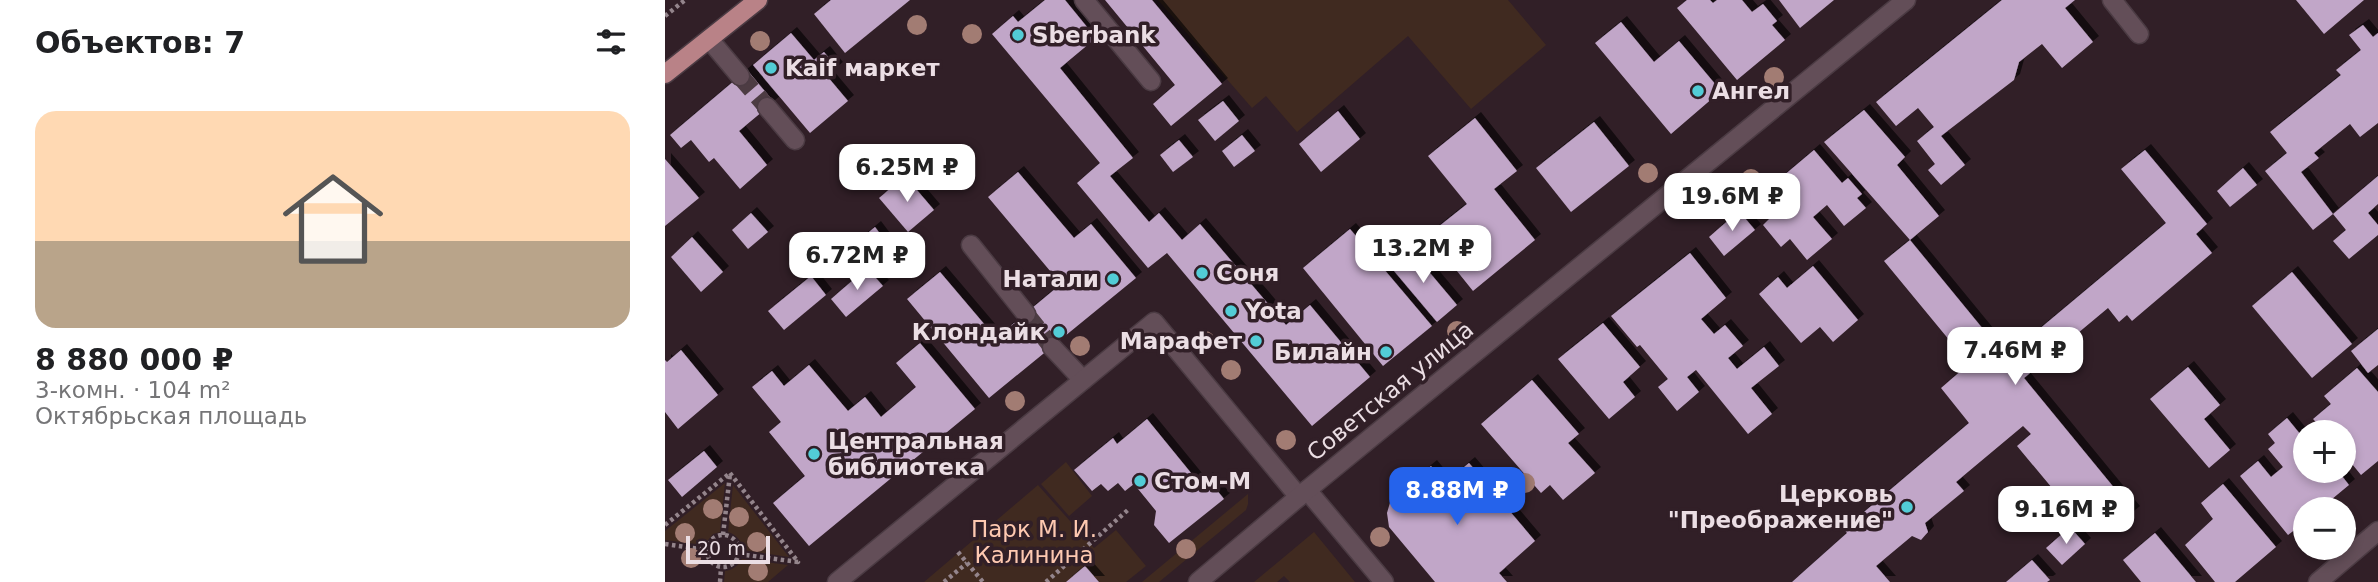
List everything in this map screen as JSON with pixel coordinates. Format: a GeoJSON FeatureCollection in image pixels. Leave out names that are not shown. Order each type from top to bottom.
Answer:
{"type":"FeatureCollection","features":[{"type":"Feature","properties":{"kind":"main road"},"geometry":{"type":"LineString","coordinates":[[665,74],[758,0]]}},
{"type":"Feature","properties":{"kind":"street"},"geometry":{"type":"LineString","coordinates":[[1084,0],[1151,80]]}},
{"type":"Feature","properties":{"kind":"street","name":"Советская улица"},"geometry":{"type":"LineString","coordinates":[[1198,582],[1906,0]]}},
{"type":"Feature","properties":{"kind":"street"},"geometry":{"type":"LineString","coordinates":[[2112,0],[2139,34]]}},
{"type":"Feature","properties":{"kind":"street"},"geometry":{"type":"LineString","coordinates":[[709,39],[740,76]]}},
{"type":"Feature","properties":{"kind":"street"},"geometry":{"type":"LineString","coordinates":[[767,107],[795,140]]}},
{"type":"Feature","properties":{"kind":"street"},"geometry":{"type":"LineString","coordinates":[[971,245],[1026,314]]}},
{"type":"Feature","properties":{"kind":"street"},"geometry":{"type":"LineString","coordinates":[[837,582],[1154,321],[1303,494],[1384,582]]}},
{"type":"Feature","properties":{"kind":"street"},"geometry":{"type":"LineString","coordinates":[[1052,347],[1083,380]]}},
{"type":"Feature","properties":{"kind":"street"},"geometry":{"type":"LineString","coordinates":[[2318,582],[2378,531]]}},
{"type":"Feature","properties":{"kind":"path"},"geometry":{"type":"LineString","coordinates":[[665,16],[685,0]]}},
{"type":"Feature","properties":{"kind":"path"},"geometry":{"type":"LineString","coordinates":[[665,525],[730,473]]}},
{"type":"Feature","properties":{"kind":"path"},"geometry":{"type":"LineString","coordinates":[[723,535],[730,473]]}},
{"type":"Feature","properties":{"kind":"path"},"geometry":{"type":"LineString","coordinates":[[730,473],[798,562],[739,554]]}},
{"type":"Feature","properties":{"kind":"path"},"geometry":{"type":"LineString","coordinates":[[1046,582],[1129,509]]}},
{"type":"Feature","properties":{"kind":"path"},"geometry":{"type":"LineString","coordinates":[[723,535],[732,538],[738,545],[739,554],[736,562],[721,568],[713,565],[707,550],[709,542],[723,535]]}},
{"type":"Feature","properties":{"kind":"path"},"geometry":{"type":"LineString","coordinates":[[665,544],[707,550]]}},
{"type":"Feature","properties":{"kind":"path"},"geometry":{"type":"LineString","coordinates":[[958,552],[983,582]]}},
{"type":"Feature","properties":{"kind":"path"},"geometry":{"type":"LineString","coordinates":[[944,582],[967,563]]}},
{"type":"Feature","properties":{"kind":"path"},"geometry":{"type":"LineString","coordinates":[[720,582],[721,568]]}},
{"type":"Feature","properties":{"kind":"green space"},"geometry":{"type":"Polygon","coordinates":[[[1158,0],[1508,0],[1546,45],[1471,109],[1408,36],[1297,132],[1266,96],[1252,108],[1158,0]]]}},
{"type":"Feature","properties":{"kind":"green space"},"geometry":{"type":"Polygon","coordinates":[[[1066,462],[1092,496],[1069,516],[1041,484],[1066,462]]]}},
{"type":"Feature","properties":{"kind":"green space"},"geometry":{"type":"Polygon","coordinates":[[[725,483],[720,532],[713,534],[704,545],[665,540],[665,531],[725,483]]]}},
{"type":"Feature","properties":{"kind":"green space"},"geometry":{"type":"Polygon","coordinates":[[[733,485],[789,557],[743,550],[739,539],[728,532],[733,485]]]}},
{"type":"Feature","properties":{"kind":"green space","name":"Парк М. И. Калинина"},"geometry":{"type":"Polygon","coordinates":[[[1038,485],[1094,548],[1116,530],[1146,566],[1126,582],[924,582],[1038,485]]]}},
{"type":"Feature","properties":{"kind":"green space"},"geometry":{"type":"Polygon","coordinates":[[[1248,494],[1246,510],[1159,582],[1142,582],[1248,494]]]}},
{"type":"Feature","properties":{"kind":"green space"},"geometry":{"type":"Polygon","coordinates":[[[1314,532],[1355,582],[1290,582],[1284,576],[1277,582],[1254,582],[1314,532]]]}},
{"type":"Feature","properties":{"kind":"green space"},"geometry":{"type":"Polygon","coordinates":[[[742,559],[788,565],[768,582],[724,582],[725,571],[735,567],[742,559]]]}},
{"type":"Feature","properties":{"kind":"building"},"geometry":{"type":"Polygon","coordinates":[[[831,0],[910,0],[845,53],[814,14],[831,0]]]}},
{"type":"Feature","properties":{"kind":"building"},"geometry":{"type":"Polygon","coordinates":[[[1045,0],[1065,0],[1096,38],[1060,68],[1133,158],[1110,176],[1149,222],[1159,213],[1182,240],[1200,224],[1286,325],[1310,305],[1370,377],[1312,426],[1167,253],[1148,268],[1077,183],[1100,163],[992,34],[1013,16],[1018,22],[1045,0]]]}},
{"type":"Feature","properties":{"kind":"building"},"geometry":{"type":"Polygon","coordinates":[[[1105,0],[1152,0],[1222,84],[1171,126],[1153,104],[1175,85],[1105,0]]]}},
{"type":"Feature","properties":{"kind":"building"},"geometry":{"type":"Polygon","coordinates":[[[1687,0],[1710,0],[1713,3],[1717,0],[1742,0],[1752,12],[1763,4],[1777,21],[1772,25],[1785,40],[1737,80],[1677,8],[1687,0]]]}},
{"type":"Feature","properties":{"kind":"building"},"geometry":{"type":"Polygon","coordinates":[[[1779,0],[1834,0],[1800,28],[1779,0]]]}},
{"type":"Feature","properties":{"kind":"building"},"geometry":{"type":"Polygon","coordinates":[[[2002,0],[2075,0],[2065,8],[2093,42],[2062,68],[2042,44],[2019,62],[2014,80],[1941,136],[1965,165],[1941,185],[1928,170],[1935,164],[1917,141],[1934,127],[1918,108],[1896,126],[1876,102],[2002,0]]]}},
{"type":"Feature","properties":{"kind":"building"},"geometry":{"type":"Polygon","coordinates":[[[2296,0],[2364,0],[2324,34],[2296,0]]]}},
{"type":"Feature","properties":{"kind":"building"},"geometry":{"type":"Polygon","coordinates":[[[1621,22],[1654,62],[1679,41],[1721,91],[1671,134],[1595,43],[1621,22]]]}},
{"type":"Feature","properties":{"kind":"building"},"geometry":{"type":"Polygon","coordinates":[[[2363,25],[2373,37],[2378,33],[2378,123],[2360,137],[2350,124],[2314,153],[2319,158],[2301,172],[2333,214],[2313,230],[2265,171],[2287,153],[2270,132],[2341,75],[2336,70],[2361,50],[2349,35],[2363,25]]]}},
{"type":"Feature","properties":{"kind":"building"},"geometry":{"type":"Polygon","coordinates":[[[791,33],[814,60],[824,52],[837,68],[827,76],[848,101],[810,133],[753,65],[791,33]]]}},
{"type":"Feature","properties":{"kind":"building"},"geometry":{"type":"Polygon","coordinates":[[[747,70],[774,102],[739,131],[767,165],[740,189],[714,158],[709,162],[691,140],[681,148],[670,135],[747,70]]]}},
{"type":"Feature","properties":{"kind":"building"},"geometry":{"type":"Polygon","coordinates":[[[1223,101],[1239,121],[1215,141],[1198,120],[1223,101]]]}},
{"type":"Feature","properties":{"kind":"building"},"geometry":{"type":"Polygon","coordinates":[[[1864,110],[1905,157],[1897,165],[1939,216],[1910,240],[1824,142],[1864,110]]]}},
{"type":"Feature","properties":{"kind":"building"},"geometry":{"type":"Polygon","coordinates":[[[1338,111],[1360,139],[1321,172],[1299,144],[1338,111]]]}},
{"type":"Feature","properties":{"kind":"building"},"geometry":{"type":"Polygon","coordinates":[[[1475,118],[1517,171],[1494,189],[1535,240],[1473,291],[1428,235],[1467,204],[1428,156],[1475,118]]]}},
{"type":"Feature","properties":{"kind":"building"},"geometry":{"type":"Polygon","coordinates":[[[1594,122],[1629,166],[1571,212],[1536,168],[1594,122]]]}},
{"type":"Feature","properties":{"kind":"building"},"geometry":{"type":"Polygon","coordinates":[[[1242,135],[1255,151],[1234,167],[1222,151],[1242,135]]]}},
{"type":"Feature","properties":{"kind":"building"},"geometry":{"type":"Polygon","coordinates":[[[1179,140],[1193,157],[1173,172],[1160,155],[1179,140]]]}},
{"type":"Feature","properties":{"kind":"building"},"geometry":{"type":"Polygon","coordinates":[[[1814,150],[1842,183],[1848,178],[1862,194],[1857,198],[1866,208],[1844,226],[1827,205],[1813,217],[1832,239],[1807,260],[1790,239],[1781,247],[1763,225],[1771,217],[1756,199],[1814,150]]]}},
{"type":"Feature","properties":{"kind":"building"},"geometry":{"type":"Polygon","coordinates":[[[2145,150],[2207,224],[2196,234],[2212,253],[2132,321],[2127,315],[2119,322],[2108,308],[2024,378],[2134,512],[2117,526],[2099,503],[2088,512],[2077,497],[2067,506],[2017,446],[2031,434],[2023,426],[1956,482],[1964,491],[1925,523],[1928,532],[1921,540],[1912,536],[1876,566],[1890,582],[1792,582],[1847,533],[1844,529],[1969,423],[1941,388],[1969,364],[1884,261],[1910,240],[2006,357],[2166,223],[2121,169],[2145,150]]]}},
{"type":"Feature","properties":{"kind":"building"},"geometry":{"type":"Polygon","coordinates":[[[665,159],[699,198],[665,226],[665,159]]]}},
{"type":"Feature","properties":{"kind":"building"},"geometry":{"type":"Polygon","coordinates":[[[2243,168],[2257,185],[2230,207],[2217,191],[2243,168]]]}},
{"type":"Feature","properties":{"kind":"building"},"geometry":{"type":"Polygon","coordinates":[[[1018,172],[1074,238],[1091,224],[1136,278],[989,398],[907,299],[940,272],[996,338],[1061,284],[988,197],[1018,172]]]}},
{"type":"Feature","properties":{"kind":"building"},"geometry":{"type":"Polygon","coordinates":[[[905,176],[934,210],[908,232],[879,198],[905,176]]]}},
{"type":"Feature","properties":{"kind":"building"},"geometry":{"type":"Polygon","coordinates":[[[2378,176],[2378,204],[2368,213],[2378,225],[2378,235],[2349,259],[2333,241],[2346,230],[2333,214],[2378,176]]]}},
{"type":"Feature","properties":{"kind":"building"},"geometry":{"type":"Polygon","coordinates":[[[1739,211],[1755,230],[1724,256],[1709,237],[1739,211]]]}},
{"type":"Feature","properties":{"kind":"building"},"geometry":{"type":"Polygon","coordinates":[[[751,213],[768,232],[748,249],[732,230],[751,213]]]}},
{"type":"Feature","properties":{"kind":"building"},"geometry":{"type":"Polygon","coordinates":[[[875,227],[887,243],[865,262],[852,246],[875,227]]]}},
{"type":"Feature","properties":{"kind":"building"},"geometry":{"type":"Polygon","coordinates":[[[1350,229],[1432,326],[1383,366],[1303,268],[1350,229]]]}},
{"type":"Feature","properties":{"kind":"building"},"geometry":{"type":"Polygon","coordinates":[[[692,237],[723,272],[701,292],[671,257],[692,237]]]}},
{"type":"Feature","properties":{"kind":"building"},"geometry":{"type":"Polygon","coordinates":[[[1409,248],[1457,305],[1437,322],[1389,265],[1409,248]]]}},
{"type":"Feature","properties":{"kind":"building"},"geometry":{"type":"Polygon","coordinates":[[[1690,253],[1726,298],[1701,319],[1714,334],[1725,325],[1743,346],[1728,358],[1737,369],[1764,347],[1779,366],[1751,388],[1772,414],[1748,434],[1696,370],[1687,377],[1699,392],[1677,411],[1658,387],[1668,379],[1611,316],[1690,253]]]}},
{"type":"Feature","properties":{"kind":"building"},"geometry":{"type":"Polygon","coordinates":[[[1813,266],[1858,320],[1833,342],[1820,327],[1801,343],[1759,294],[1778,277],[1787,288],[1813,266]]]}},
{"type":"Feature","properties":{"kind":"building"},"geometry":{"type":"Polygon","coordinates":[[[867,268],[883,286],[846,317],[831,299],[867,268]]]}},
{"type":"Feature","properties":{"kind":"building"},"geometry":{"type":"Polygon","coordinates":[[[2292,272],[2352,344],[2312,378],[2252,306],[2292,272]]]}},
{"type":"Feature","properties":{"kind":"building"},"geometry":{"type":"Polygon","coordinates":[[[811,276],[826,295],[784,330],[768,311],[811,276]]]}},
{"type":"Feature","properties":{"kind":"building"},"geometry":{"type":"Polygon","coordinates":[[[1603,323],[1640,367],[1623,382],[1635,397],[1609,419],[1558,359],[1603,323]]]}},
{"type":"Feature","properties":{"kind":"building"},"geometry":{"type":"Polygon","coordinates":[[[2378,329],[2378,365],[2368,373],[2351,351],[2378,329]]]}},
{"type":"Feature","properties":{"kind":"building"},"geometry":{"type":"Polygon","coordinates":[[[920,343],[975,409],[809,546],[773,503],[805,476],[769,432],[781,422],[752,387],[772,371],[784,386],[809,365],[848,411],[865,397],[881,417],[916,387],[896,363],[920,343]]]}},
{"type":"Feature","properties":{"kind":"building"},"geometry":{"type":"Polygon","coordinates":[[[681,350],[718,395],[678,429],[665,412],[665,360],[667,362],[681,350]]]}},
{"type":"Feature","properties":{"kind":"building"},"geometry":{"type":"Polygon","coordinates":[[[2188,367],[2220,405],[2204,419],[2230,450],[2209,468],[2150,399],[2188,367]]]}},
{"type":"Feature","properties":{"kind":"building"},"geometry":{"type":"Polygon","coordinates":[[[2357,368],[2378,392],[2378,461],[2361,475],[2356,469],[2356,420],[2313,419],[2331,404],[2324,396],[2357,368]]]}},
{"type":"Feature","properties":{"kind":"building"},"geometry":{"type":"Polygon","coordinates":[[[1532,380],[1579,434],[1568,443],[1595,473],[1563,500],[1550,485],[1541,493],[1481,424],[1532,380]]]}},
{"type":"Feature","properties":{"kind":"building"},"geometry":{"type":"Polygon","coordinates":[[[2287,418],[2293,425],[2293,483],[2349,485],[2334,497],[2293,497],[2293,531],[2288,535],[2240,476],[2258,461],[2271,477],[2283,467],[2268,449],[2275,443],[2268,434],[2287,418]]]}},
{"type":"Feature","properties":{"kind":"building","name":"Стом-М"},"geometry":{"type":"Polygon","coordinates":[[[1147,419],[1200,484],[1207,478],[1224,499],[1169,543],[1154,525],[1156,511],[1134,484],[1125,491],[1118,483],[1108,491],[1101,484],[1092,491],[1074,470],[1113,438],[1117,444],[1147,419]]]}},
{"type":"Feature","properties":{"kind":"building"},"geometry":{"type":"Polygon","coordinates":[[[704,451],[717,467],[682,497],[668,480],[704,451]]]}},
{"type":"Feature","properties":{"kind":"building"},"geometry":{"type":"Polygon","coordinates":[[[1469,463],[1535,541],[1499,573],[1507,582],[1435,582],[1389,527],[1387,513],[1391,499],[1431,466],[1445,483],[1469,463]]]}},
{"type":"Feature","properties":{"kind":"building"},"geometry":{"type":"Polygon","coordinates":[[[2223,484],[2276,547],[2235,582],[2215,582],[2185,545],[2213,519],[2201,503],[2223,484]]]}},
{"type":"Feature","properties":{"kind":"building"},"geometry":{"type":"Polygon","coordinates":[[[2070,527],[2085,544],[2062,565],[2046,548],[2070,527]]]}},
{"type":"Feature","properties":{"kind":"building"},"geometry":{"type":"Polygon","coordinates":[[[2155,533],[2196,582],[2141,582],[2123,560],[2155,533]]]}},
{"type":"Feature","properties":{"kind":"building"},"geometry":{"type":"Polygon","coordinates":[[[2032,560],[2050,580],[2006,582],[2032,560]]]}},
{"type":"Feature","properties":{"kind":"building"},"geometry":{"type":"Polygon","coordinates":[[[1085,566],[1099,582],[1066,582],[1085,566]]]}},
{"type":"Feature","properties":{"kind":"tunnel"},"geometry":{"type":"LineString","coordinates":[[740,76],[767,107]]}},
{"type":"Feature","properties":{"kind":"tunnel"},"geometry":{"type":"LineString","coordinates":[[1026,314],[1052,347]]}},
{"type":"Feature","properties":{"kind":"place","name":"Sberbank"},"geometry":{"type":"Point","coordinates":[1018,35]}},
{"type":"Feature","properties":{"kind":"place","name":"Kaif маркет"},"geometry":{"type":"Point","coordinates":[771,68]}},
{"type":"Feature","properties":{"kind":"place","name":"Ангел"},"geometry":{"type":"Point","coordinates":[1698,91]}},
{"type":"Feature","properties":{"kind":"place","name":"Соня"},"geometry":{"type":"Point","coordinates":[1202,273]}},
{"type":"Feature","properties":{"kind":"place","name":"Натали"},"geometry":{"type":"Point","coordinates":[1113,279]}},
{"type":"Feature","properties":{"kind":"place","name":"Yota"},"geometry":{"type":"Point","coordinates":[1231,311]}},
{"type":"Feature","properties":{"kind":"place","name":"Клондайк"},"geometry":{"type":"Point","coordinates":[1059,332]}},
{"type":"Feature","properties":{"kind":"place","name":"Марафет"},"geometry":{"type":"Point","coordinates":[1256,341]}},
{"type":"Feature","properties":{"kind":"place","name":"Билайн"},"geometry":{"type":"Point","coordinates":[1386,352]}},
{"type":"Feature","properties":{"kind":"place","name":"Центральная библиотека"},"geometry":{"type":"Point","coordinates":[814,454]}},
{"type":"Feature","properties":{"kind":"place","name":"Стом-М"},"geometry":{"type":"Point","coordinates":[1140,481]}},
{"type":"Feature","properties":{"kind":"place","name":"Церковь \"Преображение\""},"geometry":{"type":"Point","coordinates":[1907,507]}}]}
